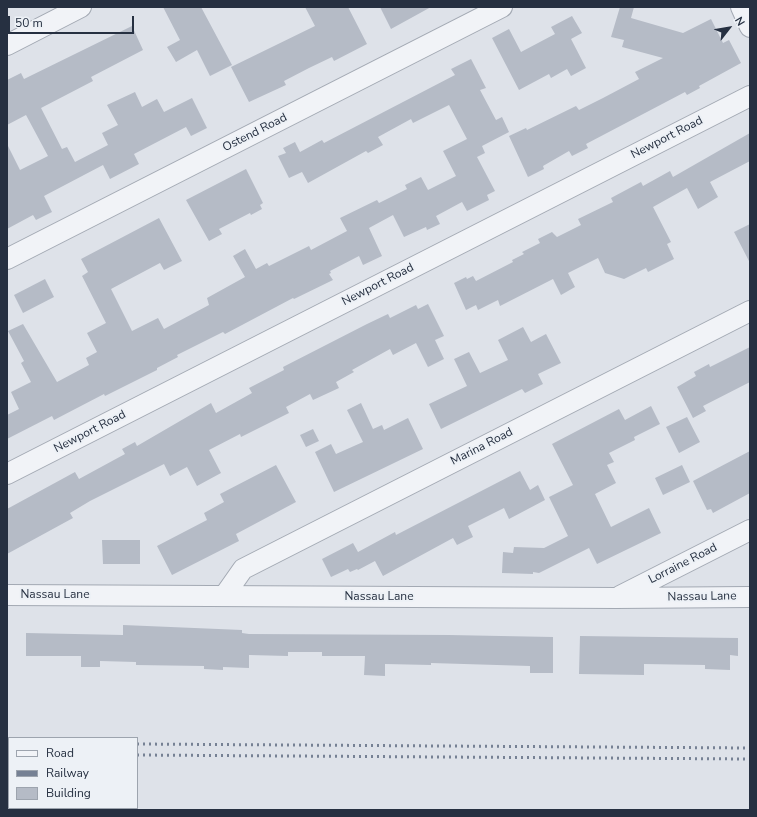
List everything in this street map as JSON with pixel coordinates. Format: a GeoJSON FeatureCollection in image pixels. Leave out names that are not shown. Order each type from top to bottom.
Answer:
{"type":"FeatureCollection","features":[{"type":"Feature","properties":{"kind":"street"},"geometry":{"type":"LineString","coordinates":[[7,44],[81,7]]}},
{"type":"Feature","properties":{"kind":"street"},"geometry":{"type":"LineString","coordinates":[[741,7],[750,27]]}},
{"type":"Feature","properties":{"kind":"street","name":"Ostend Road"},"geometry":{"type":"LineString","coordinates":[[7,259],[499,8]]}},
{"type":"Feature","properties":{"kind":"street","name":"Newport Road"},"geometry":{"type":"LineString","coordinates":[[7,474],[750,96]]}},
{"type":"Feature","properties":{"kind":"street","name":"Marina Road"},"geometry":{"type":"LineString","coordinates":[[224,596],[242,569],[750,311]]}},
{"type":"Feature","properties":{"kind":"street","name":"Lorraine Road"},"geometry":{"type":"LineString","coordinates":[[616,598],[750,530]]}},
{"type":"Feature","properties":{"kind":"street","name":"Nassau Lane"},"geometry":{"type":"LineString","coordinates":[[7,595],[616,598],[750,597]]}},
{"type":"Feature","properties":{"kind":"building"},"geometry":{"type":"Polygon","coordinates":[[[163,7],[201,7],[232,65],[210,76],[197,50],[176,62],[167,47],[180,40],[163,7]]]}},
{"type":"Feature","properties":{"kind":"building"},"geometry":{"type":"Polygon","coordinates":[[[305,7],[348,7],[367,44],[334,61],[332,57],[309,68],[284,81],[286,85],[249,102],[231,67],[315,26],[305,7]]]}},
{"type":"Feature","properties":{"kind":"building"},"geometry":{"type":"Polygon","coordinates":[[[380,7],[431,7],[391,29],[380,7]]]}},
{"type":"Feature","properties":{"kind":"building"},"geometry":{"type":"Polygon","coordinates":[[[620,7],[634,7],[631,18],[683,33],[711,19],[723,43],[729,40],[741,63],[699,86],[700,88],[687,95],[685,92],[586,144],[588,148],[572,156],[569,151],[543,166],[544,169],[528,177],[509,136],[526,128],[527,130],[576,106],[579,110],[603,98],[639,79],[635,72],[663,58],[622,47],[624,40],[611,37],[620,7]]]}},
{"type":"Feature","properties":{"kind":"building"},"geometry":{"type":"Polygon","coordinates":[[[572,16],[582,33],[571,39],[586,68],[571,76],[567,69],[551,78],[549,74],[519,90],[492,38],[509,29],[521,52],[555,34],[551,27],[572,16]]]}},
{"type":"Feature","properties":{"kind":"building"},"geometry":{"type":"Polygon","coordinates":[[[132,26],[143,50],[91,77],[93,81],[41,108],[62,149],[67,147],[75,162],[108,145],[102,133],[118,125],[107,105],[135,92],[142,107],[157,99],[164,112],[192,98],[207,128],[191,136],[186,127],[134,154],[139,164],[110,179],[103,165],[44,196],[52,212],[36,220],[33,215],[7,229],[7,144],[20,170],[48,156],[26,115],[7,125],[7,80],[21,73],[24,79],[132,26]]]}},
{"type":"Feature","properties":{"kind":"building"},"geometry":{"type":"Polygon","coordinates":[[[471,59],[486,88],[480,90],[496,120],[502,117],[509,132],[482,146],[485,153],[477,157],[495,191],[487,195],[489,200],[467,211],[462,202],[436,216],[440,224],[427,230],[426,227],[404,237],[393,215],[369,228],[382,256],[363,265],[359,256],[330,271],[331,273],[329,274],[333,280],[294,299],[293,298],[225,334],[223,332],[177,355],[178,357],[157,368],[157,370],[105,396],[104,394],[54,420],[52,416],[7,439],[7,415],[19,409],[11,392],[31,382],[21,363],[24,361],[8,331],[23,324],[57,382],[89,365],[86,358],[97,352],[87,333],[106,323],[82,276],[88,272],[81,259],[159,218],[182,261],[164,270],[160,263],[111,289],[132,331],[158,318],[164,329],[209,305],[207,298],[245,277],[233,256],[245,249],[256,269],[267,263],[269,266],[309,246],[311,250],[347,231],[340,218],[377,200],[379,203],[407,189],[405,185],[421,177],[428,190],[456,176],[443,151],[467,139],[449,105],[413,123],[411,119],[378,137],[383,145],[368,153],[366,151],[308,183],[302,172],[289,178],[278,156],[286,153],[283,148],[295,142],[300,152],[322,140],[324,143],[455,75],[451,69],[471,59]]]}},
{"type":"Feature","properties":{"kind":"building"},"geometry":{"type":"Polygon","coordinates":[[[750,133],[750,161],[710,182],[718,197],[698,209],[687,188],[653,207],[671,242],[667,244],[674,259],[648,272],[646,268],[624,279],[605,273],[598,258],[568,273],[575,287],[561,295],[553,279],[500,306],[498,300],[478,310],[476,305],[466,310],[454,283],[466,277],[467,279],[473,276],[476,281],[513,262],[512,260],[524,254],[522,252],[540,243],[538,239],[552,232],[557,237],[581,225],[578,219],[613,202],[611,198],[641,182],[643,186],[670,171],[673,177],[750,133]]]}},
{"type":"Feature","properties":{"kind":"building"},"geometry":{"type":"Polygon","coordinates":[[[246,169],[263,203],[260,205],[262,209],[251,215],[250,213],[219,229],[222,234],[209,241],[186,200],[246,169]]]}},
{"type":"Feature","properties":{"kind":"building"},"geometry":{"type":"Polygon","coordinates":[[[750,224],[750,263],[734,232],[750,224]]]}},
{"type":"Feature","properties":{"kind":"building"},"geometry":{"type":"Polygon","coordinates":[[[45,279],[54,297],[23,313],[14,295],[45,279]]]}},
{"type":"Feature","properties":{"kind":"building"},"geometry":{"type":"Polygon","coordinates":[[[428,304],[444,336],[435,340],[444,359],[428,367],[416,343],[393,355],[390,349],[352,370],[354,372],[336,382],[339,388],[313,400],[310,394],[286,407],[289,413],[241,437],[240,434],[209,450],[221,473],[197,486],[187,467],[170,476],[164,464],[90,501],[70,513],[73,518],[7,554],[7,509],[75,472],[79,479],[125,454],[122,449],[135,442],[137,446],[211,403],[216,413],[252,393],[249,388],[284,370],[283,367],[367,324],[388,314],[390,318],[416,305],[418,309],[428,304]]]}},
{"type":"Feature","properties":{"kind":"building"},"geometry":{"type":"Polygon","coordinates":[[[523,327],[531,342],[546,334],[561,363],[538,374],[543,384],[525,393],[522,389],[441,429],[429,404],[467,386],[454,359],[469,352],[480,373],[508,360],[498,340],[523,327]]]}},
{"type":"Feature","properties":{"kind":"building"},"geometry":{"type":"Polygon","coordinates":[[[750,347],[750,382],[703,406],[706,411],[693,418],[677,387],[696,376],[694,372],[709,364],[710,367],[750,347]]]}},
{"type":"Feature","properties":{"kind":"building"},"geometry":{"type":"Polygon","coordinates":[[[361,403],[373,429],[382,425],[384,430],[408,418],[423,449],[334,492],[315,452],[331,444],[336,454],[363,442],[347,410],[361,403]]]}},
{"type":"Feature","properties":{"kind":"building"},"geometry":{"type":"Polygon","coordinates":[[[651,406],[660,424],[634,437],[635,440],[609,453],[614,462],[607,465],[616,483],[595,494],[611,527],[649,508],[661,533],[597,564],[589,548],[539,573],[502,573],[503,552],[513,553],[514,547],[544,548],[568,536],[549,497],[573,485],[552,444],[619,409],[625,420],[651,406]]]}},
{"type":"Feature","properties":{"kind":"building"},"geometry":{"type":"Polygon","coordinates":[[[687,417],[700,442],[679,453],[666,427],[687,417]]]}},
{"type":"Feature","properties":{"kind":"building"},"geometry":{"type":"Polygon","coordinates":[[[313,429],[319,441],[306,447],[300,435],[313,429]]]}},
{"type":"Feature","properties":{"kind":"building"},"geometry":{"type":"Polygon","coordinates":[[[750,451],[750,493],[713,513],[711,509],[707,510],[693,481],[750,451]]]}},
{"type":"Feature","properties":{"kind":"building"},"geometry":{"type":"Polygon","coordinates":[[[276,465],[296,502],[236,534],[239,541],[172,575],[157,546],[207,520],[204,513],[224,502],[220,494],[276,465]]]}},
{"type":"Feature","properties":{"kind":"building"},"geometry":{"type":"Polygon","coordinates":[[[682,465],[690,482],[663,495],[655,478],[682,465]]]}},
{"type":"Feature","properties":{"kind":"building"},"geometry":{"type":"Polygon","coordinates":[[[520,471],[530,490],[538,485],[545,500],[509,519],[504,508],[468,526],[473,537],[457,545],[453,538],[383,576],[375,561],[358,570],[357,569],[350,572],[348,569],[331,577],[322,559],[353,543],[358,552],[395,532],[396,535],[520,471]]]}},
{"type":"Feature","properties":{"kind":"building"},"geometry":{"type":"Polygon","coordinates":[[[102,540],[140,540],[140,564],[103,564],[102,540]]]}},
{"type":"Feature","properties":{"kind":"building"},"geometry":{"type":"Polygon","coordinates":[[[123,625],[242,630],[242,633],[249,634],[553,637],[553,673],[530,673],[530,666],[431,663],[431,665],[385,664],[385,676],[364,675],[365,656],[322,656],[322,652],[288,652],[288,656],[249,655],[249,668],[223,667],[223,670],[204,669],[204,666],[136,665],[136,662],[100,661],[100,667],[81,667],[81,656],[26,656],[26,633],[123,635],[123,625]]]}},
{"type":"Feature","properties":{"kind":"building"},"geometry":{"type":"Polygon","coordinates":[[[580,636],[738,638],[738,656],[730,655],[730,670],[705,669],[705,665],[644,664],[644,675],[579,674],[580,636]]]}},
{"type":"Feature","properties":{"kind":"railway"},"geometry":{"type":"LineString","coordinates":[[138,744],[750,748]]}},
{"type":"Feature","properties":{"kind":"railway"},"geometry":{"type":"LineString","coordinates":[[138,755],[750,759]]}}]}
